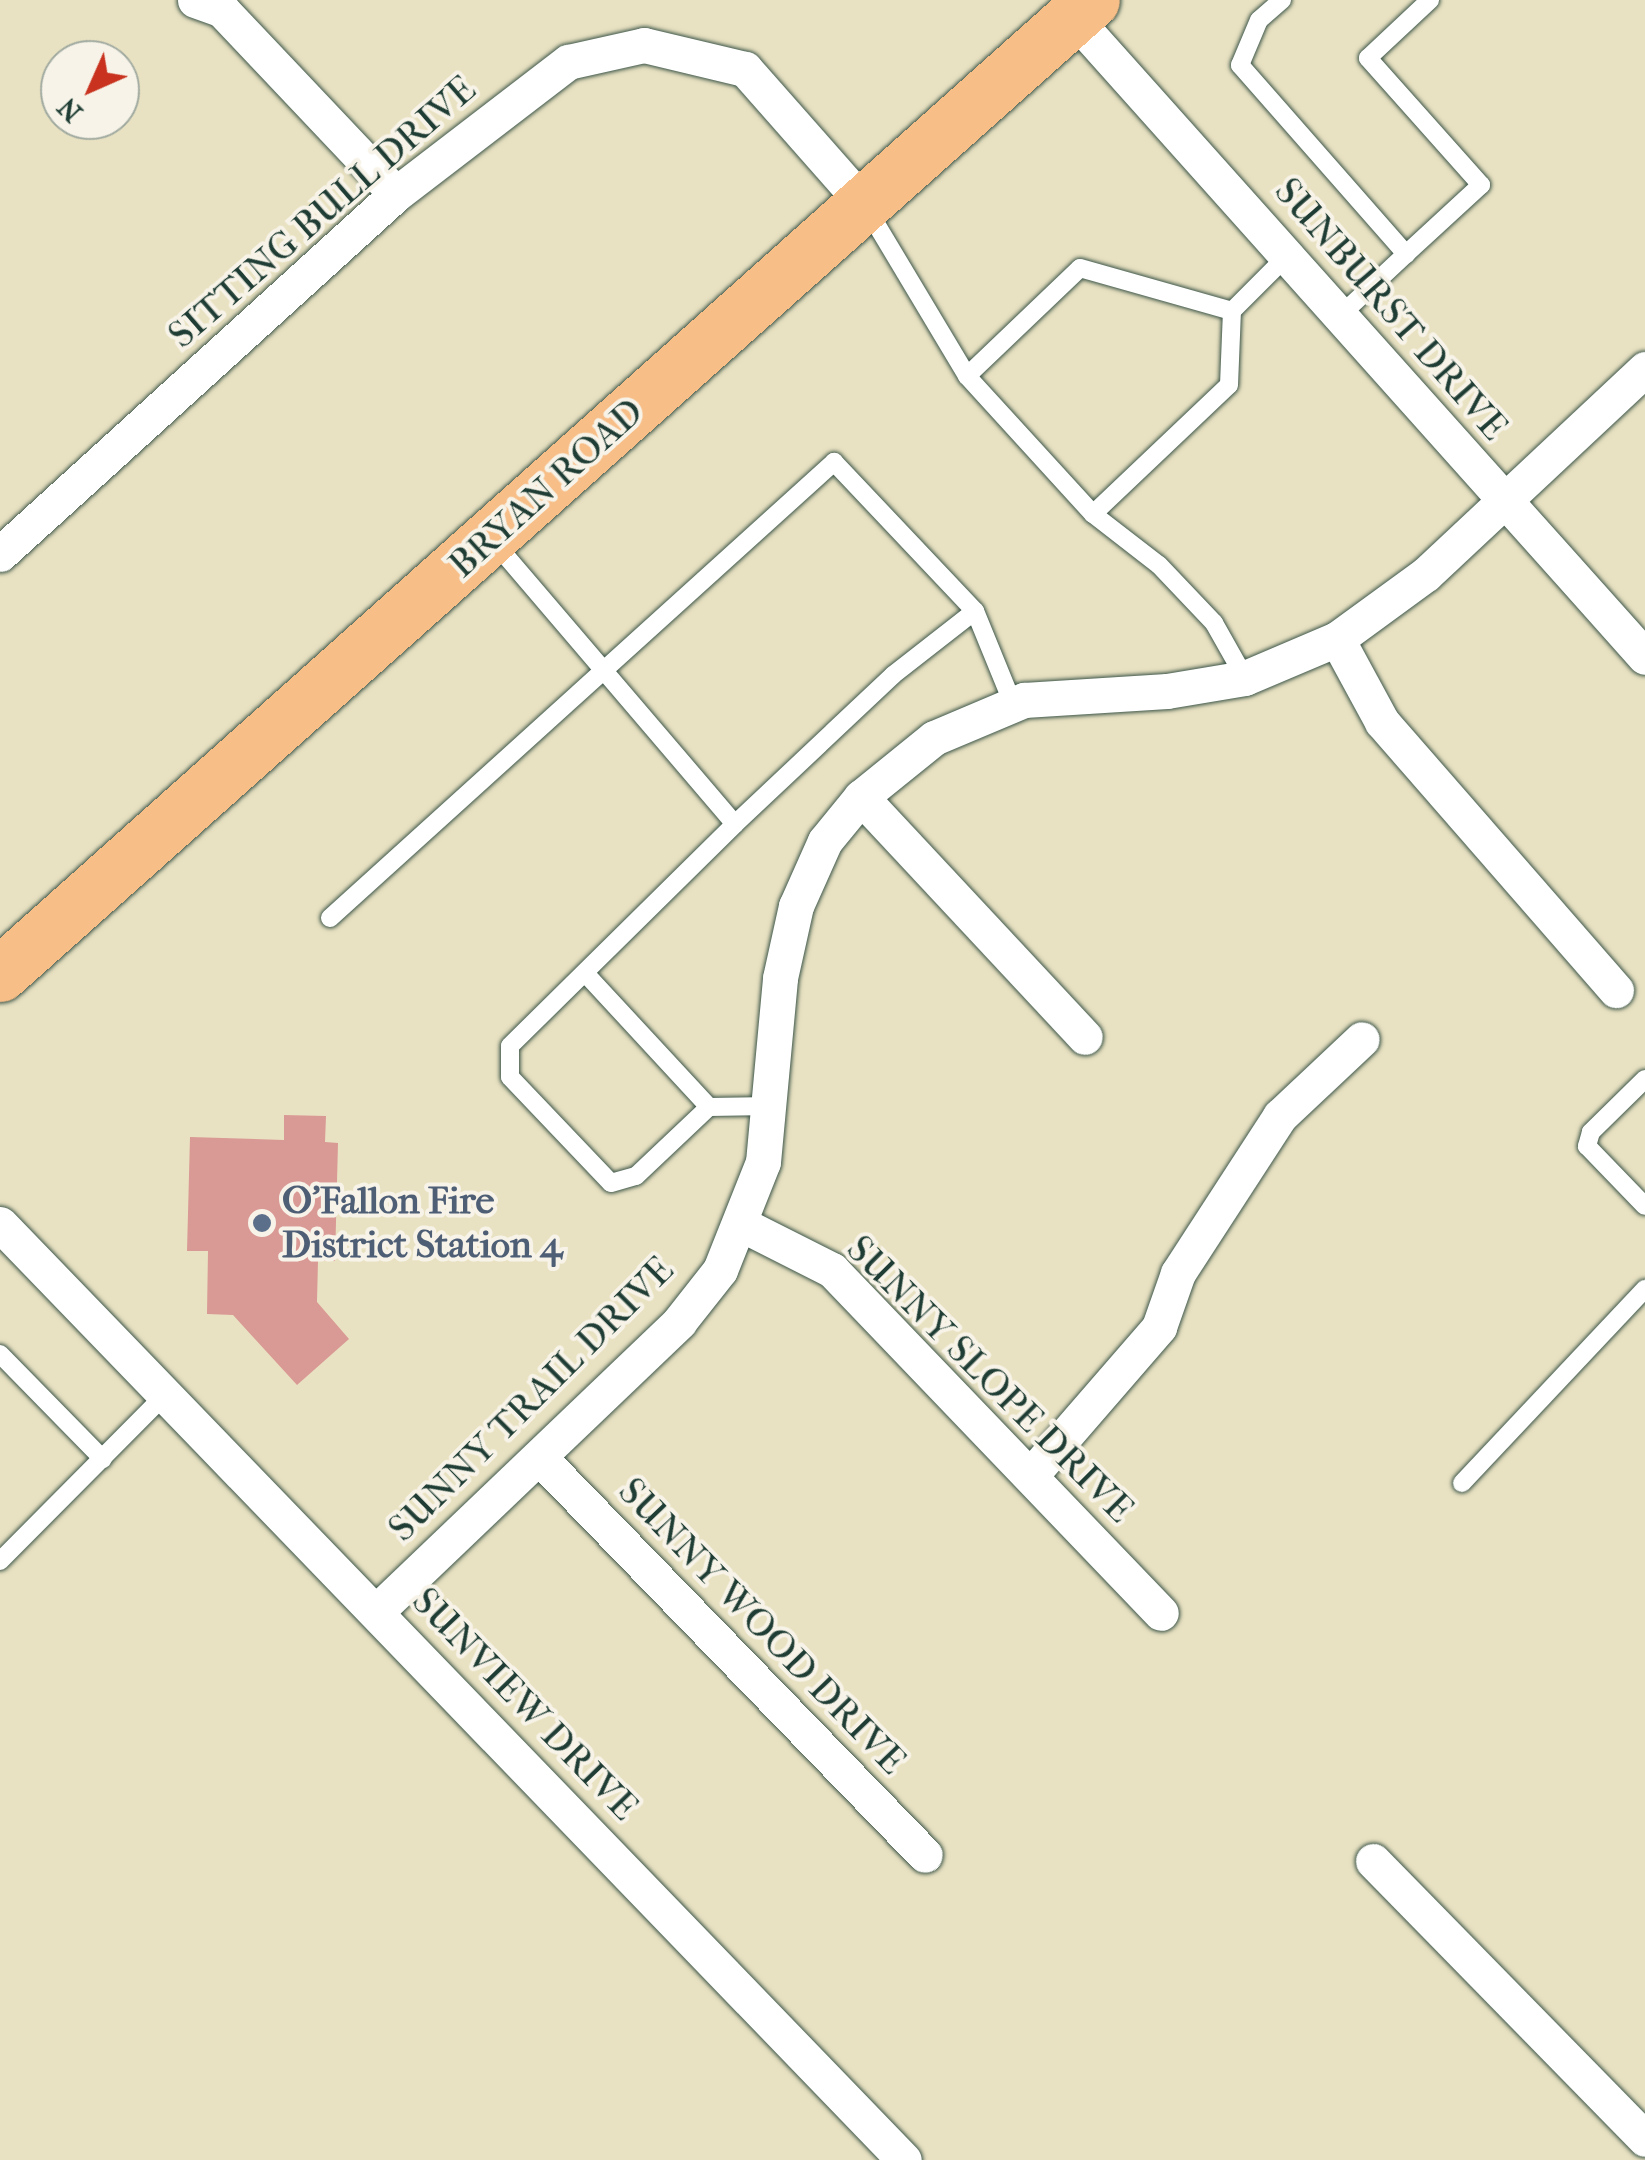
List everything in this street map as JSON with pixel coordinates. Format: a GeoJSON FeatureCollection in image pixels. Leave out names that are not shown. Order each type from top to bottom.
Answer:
{"type":"FeatureCollection","features":[{"type":"Feature","properties":{"kind":"main road","name":"BRYAN ROAD"},"geometry":{"type":"LineString","coordinates":[[0,974],[1082,9]]}},
{"type":"Feature","properties":{"kind":"street"},"geometry":{"type":"LineString","coordinates":[[196,0],[222,10],[396,194]]}},
{"type":"Feature","properties":{"kind":"street","name":"SUNBURST DRIVE"},"geometry":{"type":"LineString","coordinates":[[1082,9],[1288,254],[1645,657]]}},
{"type":"Feature","properties":{"kind":"street","name":"SITTING BULL DRIVE"},"geometry":{"type":"LineString","coordinates":[[0,554],[396,194],[568,62],[644,45],[745,69],[864,204]]}},
{"type":"Feature","properties":{"kind":"street","name":"SUNNY TRAIL DRIVE"},"geometry":{"type":"LineString","coordinates":[[376,1611],[679,1322],[720,1270],[744,1225],[763,1162],[780,978],[796,906],[825,841],[862,797],[934,738],[1013,704],[1245,678],[1337,639],[1426,574],[1645,369]]}},
{"type":"Feature","properties":{"kind":"street"},"geometry":{"type":"LineString","coordinates":[[1337,639],[1382,722],[1616,990]]}},
{"type":"Feature","properties":{"kind":"street"},"geometry":{"type":"LineString","coordinates":[[862,797],[1084,1037]]}},
{"type":"Feature","properties":{"kind":"street"},"geometry":{"type":"LineString","coordinates":[[1031,1475],[1159,1326],[1178,1272],[1280,1116],[1362,1039]]}},
{"type":"Feature","properties":{"kind":"street","name":"SUNVIEW DRIVE"},"geometry":{"type":"LineString","coordinates":[[0,1224],[376,1611],[894,2157]]}},
{"type":"Feature","properties":{"kind":"street","name":"SUNNY SLOPE DRIVE"},"geometry":{"type":"LineString","coordinates":[[744,1225],[832,1270],[1161,1613]]}},
{"type":"Feature","properties":{"kind":"street","name":"SUNNY WOOD DRIVE"},"geometry":{"type":"LineString","coordinates":[[538,1457],[925,1855]]}},
{"type":"Feature","properties":{"kind":"street"},"geometry":{"type":"LineString","coordinates":[[1374,1861],[1645,2139]]}},
{"type":"Feature","properties":{"kind":"lane"},"geometry":{"type":"LineString","coordinates":[[1282,0],[1258,20],[1240,65],[1406,254]]}},
{"type":"Feature","properties":{"kind":"lane"},"geometry":{"type":"LineString","coordinates":[[1343,313],[1481,185],[1368,58],[1430,0]]}},
{"type":"Feature","properties":{"kind":"lane"},"geometry":{"type":"LineString","coordinates":[[864,204],[968,376],[1094,514],[1159,565],[1214,623],[1245,678]]}},
{"type":"Feature","properties":{"kind":"lane"},"geometry":{"type":"LineString","coordinates":[[1094,514],[1229,386],[1232,311],[1288,254]]}},
{"type":"Feature","properties":{"kind":"lane"},"geometry":{"type":"LineString","coordinates":[[968,376],[1080,268],[1232,311]]}},
{"type":"Feature","properties":{"kind":"lane"},"geometry":{"type":"LineString","coordinates":[[330,918],[834,462],[975,611],[1013,704]]}},
{"type":"Feature","properties":{"kind":"lane"},"geometry":{"type":"LineString","coordinates":[[490,538],[735,824]]}},
{"type":"Feature","properties":{"kind":"lane"},"geometry":{"type":"LineString","coordinates":[[770,1106],[708,1107],[636,1176],[611,1184],[510,1076],[510,1046],[893,675],[975,611]]}},
{"type":"Feature","properties":{"kind":"lane"},"geometry":{"type":"LineString","coordinates":[[585,973],[708,1107]]}},
{"type":"Feature","properties":{"kind":"lane"},"geometry":{"type":"LineString","coordinates":[[1645,1078],[1590,1132],[1587,1146],[1645,1206]]}},
{"type":"Feature","properties":{"kind":"lane"},"geometry":{"type":"LineString","coordinates":[[1462,1483],[1645,1289]]}},
{"type":"Feature","properties":{"kind":"lane"},"geometry":{"type":"LineString","coordinates":[[0,1354],[103,1458]]}},
{"type":"Feature","properties":{"kind":"lane"},"geometry":{"type":"LineString","coordinates":[[0,1561],[164,1396]]}},
{"type":"Feature","properties":{"kind":"building","name":"O'Fallon Fire District Station 4"},"geometry":{"type":"Polygon","coordinates":[[[284,1115],[326,1116],[325,1142],[338,1143],[335,1261],[318,1261],[317,1302],[349,1339],[297,1385],[233,1315],[207,1314],[208,1251],[187,1251],[190,1137],[284,1140],[284,1115]]]}},
{"type":"Feature","properties":{"kind":"place","name":"O'Fallon Fire District Station 4"},"geometry":{"type":"Point","coordinates":[262,1223]}}]}
